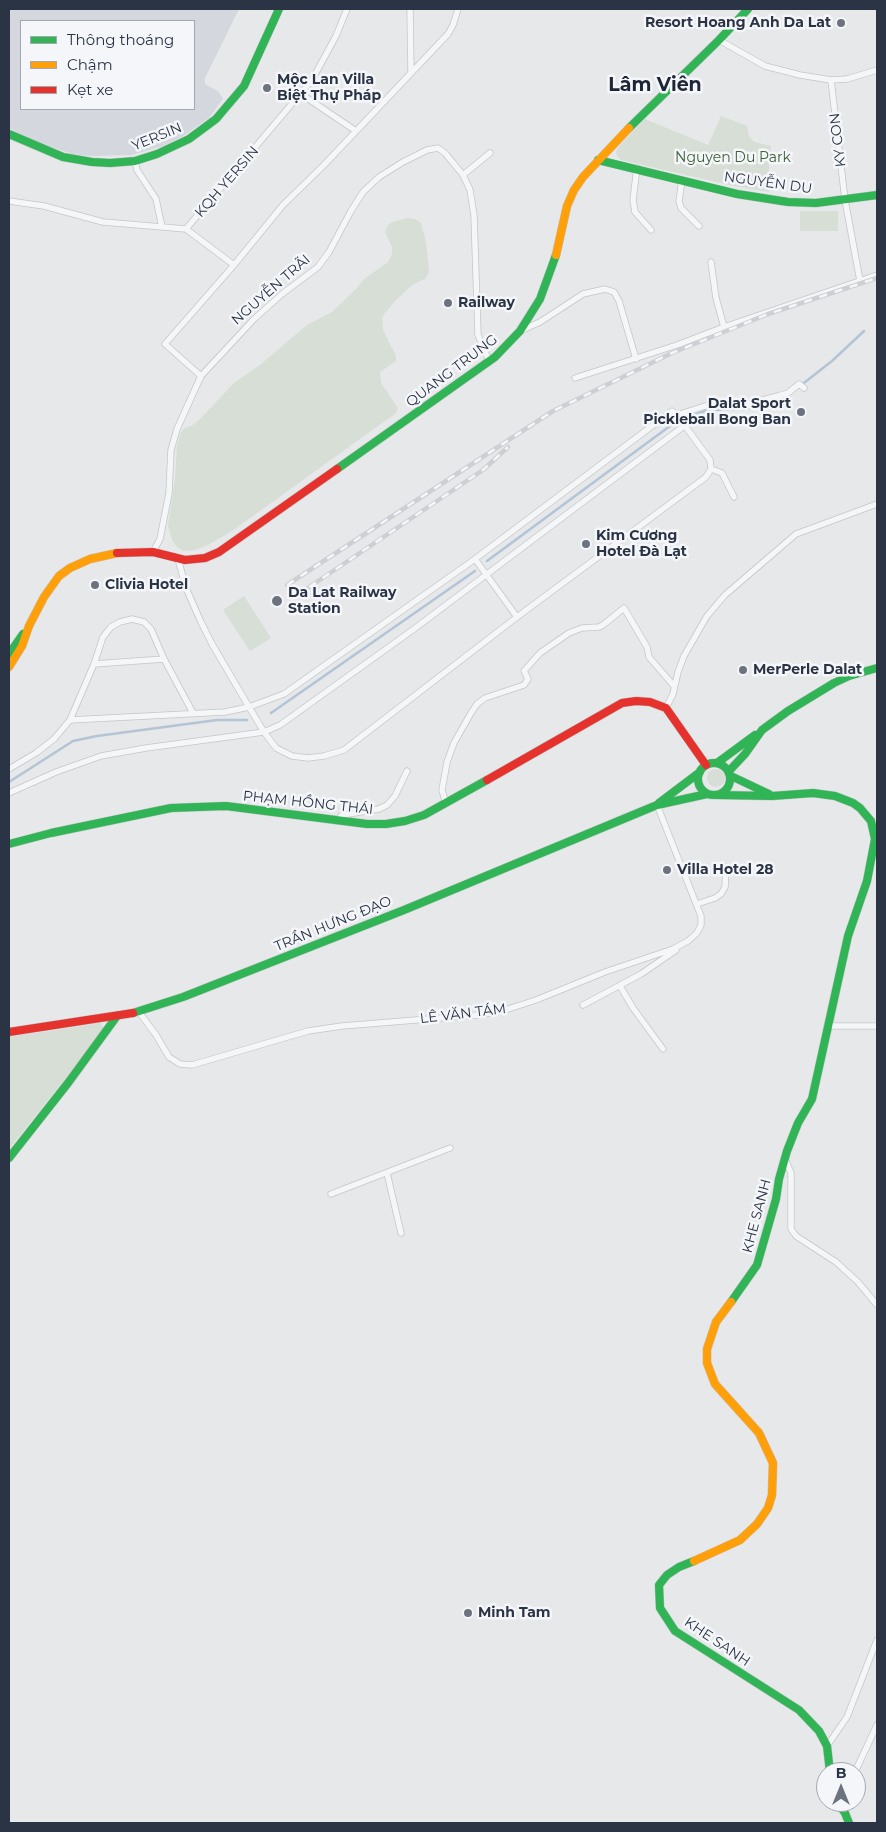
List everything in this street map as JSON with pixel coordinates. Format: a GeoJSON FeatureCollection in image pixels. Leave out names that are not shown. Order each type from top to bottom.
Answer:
{"type":"FeatureCollection","features":[{"type":"Feature","properties":{"kind":"main road","name":"YERSIN"},"geometry":{"type":"LineString","coordinates":[[9,134],[63,157],[92,162],[135,161],[157,154],[190,139],[216,119],[244,86],[279,9]]}},
{"type":"Feature","properties":{"kind":"main road","name":"QUANG TRUNG"},"geometry":{"type":"LineString","coordinates":[[153,552],[178,559],[205,558],[225,549],[504,349],[520,331],[546,287],[554,263],[567,206],[574,190],[598,160],[647,109],[719,40],[748,9]]}},
{"type":"Feature","properties":{"kind":"main road","name":"NGUYỄN DU"},"geometry":{"type":"LineString","coordinates":[[598,160],[737,194],[788,202],[845,200],[877,195]]}},
{"type":"Feature","properties":{"kind":"main road"},"geometry":{"type":"LineString","coordinates":[[9,654],[29,626],[51,587],[59,576],[70,568],[90,559],[112,554],[134,551],[153,552]]}},
{"type":"Feature","properties":{"kind":"main road"},"geometry":{"type":"LineString","coordinates":[[9,667],[22,646],[29,626]]}},
{"type":"Feature","properties":{"kind":"main road"},"geometry":{"type":"LineString","coordinates":[[762,730],[730,774],[729,786],[726,790],[717,795],[707,794],[698,782],[700,772],[706,765],[717,762],[788,710],[834,683],[849,676],[877,668]]}},
{"type":"Feature","properties":{"kind":"main road","name":"PHẠM HỒNG THÁI"},"geometry":{"type":"LineString","coordinates":[[9,844],[51,833],[171,808],[226,806],[367,824],[405,821],[424,815],[446,804],[622,703],[650,702],[666,708]]}},
{"type":"Feature","properties":{"kind":"main road"},"geometry":{"type":"LineString","coordinates":[[666,708],[706,765]]}},
{"type":"Feature","properties":{"kind":"main road"},"geometry":{"type":"LineString","coordinates":[[717,762],[722,764],[730,774]]}},
{"type":"Feature","properties":{"kind":"main road","name":"TRẦN HƯNG ĐẠO"},"geometry":{"type":"LineString","coordinates":[[657,805],[700,772]]}},
{"type":"Feature","properties":{"kind":"main road","name":"KHE SANH"},"geometry":{"type":"LineString","coordinates":[[730,774],[772,796]]}},
{"type":"Feature","properties":{"kind":"main road","name":"TRẦN HƯNG ĐẠO"},"geometry":{"type":"LineString","coordinates":[[9,1032],[138,1012],[238,976],[657,805],[707,794]]}},
{"type":"Feature","properties":{"kind":"main road","name":"KHE SANH"},"geometry":{"type":"LineString","coordinates":[[717,795],[772,796],[813,794],[835,796],[854,803],[871,821],[875,839],[867,881],[848,936],[812,1099],[798,1123],[785,1159],[776,1199],[756,1265],[739,1292],[716,1322],[707,1349],[707,1363],[715,1384],[759,1433],[773,1463],[772,1495],[763,1516],[740,1540],[679,1567],[668,1575],[660,1585],[660,1608],[676,1631],[799,1710],[819,1731],[827,1746],[829,1762]]}},
{"type":"Feature","properties":{"kind":"main road"},"geometry":{"type":"LineString","coordinates":[[9,1158],[68,1083],[117,1016]]}},
{"type":"Feature","properties":{"kind":"street","name":"KQH YERSIN"},"geometry":{"type":"LineString","coordinates":[[9,201],[44,206],[103,222],[186,229],[301,94],[324,59],[347,9]]}},
{"type":"Feature","properties":{"kind":"street"},"geometry":{"type":"LineString","coordinates":[[410,9],[411,72]]}},
{"type":"Feature","properties":{"kind":"street"},"geometry":{"type":"LineString","coordinates":[[200,376],[165,344],[234,266],[283,205],[448,34],[454,24],[458,9]]}},
{"type":"Feature","properties":{"kind":"street"},"geometry":{"type":"LineString","coordinates":[[719,40],[751,59],[772,68],[800,76],[847,80],[877,70]]}},
{"type":"Feature","properties":{"kind":"street","name":"KY CON"},"geometry":{"type":"LineString","coordinates":[[831,80],[845,200],[860,281]]}},
{"type":"Feature","properties":{"kind":"street"},"geometry":{"type":"LineString","coordinates":[[301,94],[356,131]]}},
{"type":"Feature","properties":{"kind":"street","name":"NGUYỄN TRÃI"},"geometry":{"type":"LineString","coordinates":[[153,552],[160,539],[169,493],[171,450],[177,429],[200,376],[254,319],[282,294],[318,267],[329,252],[363,192],[379,177],[403,162],[428,150],[438,148],[450,158],[463,175],[470,190],[474,215],[478,335],[489,361]]}},
{"type":"Feature","properties":{"kind":"street"},"geometry":{"type":"LineString","coordinates":[[463,175],[490,153]]}},
{"type":"Feature","properties":{"kind":"street"},"geometry":{"type":"LineString","coordinates":[[135,161],[137,170],[156,199],[162,227]]}},
{"type":"Feature","properties":{"kind":"street"},"geometry":{"type":"LineString","coordinates":[[637,168],[633,200],[635,212],[651,230]]}},
{"type":"Feature","properties":{"kind":"street"},"geometry":{"type":"LineString","coordinates":[[682,180],[679,201],[681,208],[699,226]]}},
{"type":"Feature","properties":{"kind":"street"},"geometry":{"type":"LineString","coordinates":[[186,229],[234,266]]}},
{"type":"Feature","properties":{"kind":"street"},"geometry":{"type":"LineString","coordinates":[[711,262],[716,298],[724,328]]}},
{"type":"Feature","properties":{"kind":"street"},"geometry":{"type":"LineString","coordinates":[[575,378],[636,359],[877,275]]}},
{"type":"Feature","properties":{"kind":"street"},"geometry":{"type":"LineString","coordinates":[[520,331],[540,322],[583,294],[605,289],[614,292],[618,301],[636,359]]}},
{"type":"Feature","properties":{"kind":"street"},"geometry":{"type":"LineString","coordinates":[[677,415],[705,406],[744,404],[788,393],[802,386]]}},
{"type":"Feature","properties":{"kind":"street"},"geometry":{"type":"LineString","coordinates":[[70,720],[225,712],[249,707],[284,694],[475,559],[672,411],[710,460],[711,469],[706,477],[344,750],[324,756],[308,758],[292,756],[276,748],[264,732],[249,707],[201,622],[186,588],[178,559]]}},
{"type":"Feature","properties":{"kind":"street"},"geometry":{"type":"LineString","coordinates":[[9,793],[56,772],[101,756],[264,732],[280,724],[394,644],[684,426]]}},
{"type":"Feature","properties":{"kind":"street"},"geometry":{"type":"LineString","coordinates":[[711,469],[722,473],[734,497]]}},
{"type":"Feature","properties":{"kind":"street"},"geometry":{"type":"LineString","coordinates":[[666,708],[673,694],[680,665],[694,637],[707,616],[725,595],[796,534],[877,504]]}},
{"type":"Feature","properties":{"kind":"street"},"geometry":{"type":"LineString","coordinates":[[475,559],[518,617]]}},
{"type":"Feature","properties":{"kind":"street"},"geometry":{"type":"LineString","coordinates":[[446,804],[442,790],[449,756],[477,704],[485,698],[524,685],[528,679],[524,671],[540,653],[569,634],[582,628],[603,625],[624,608],[647,647],[649,657],[674,686]]}},
{"type":"Feature","properties":{"kind":"street"},"geometry":{"type":"LineString","coordinates":[[9,769],[36,753],[54,739],[70,720],[103,638],[111,627],[120,622],[132,619],[144,622],[151,629],[164,659],[193,713]]}},
{"type":"Feature","properties":{"kind":"street"},"geometry":{"type":"LineString","coordinates":[[94,664],[164,659]]}},
{"type":"Feature","properties":{"kind":"street"},"geometry":{"type":"LineString","coordinates":[[337,821],[342,815],[379,809],[387,805],[395,796],[408,771]]}},
{"type":"Feature","properties":{"kind":"street"},"geometry":{"type":"LineString","coordinates":[[583,1005],[653,967],[688,941],[701,925],[701,916],[697,904],[657,805]]}},
{"type":"Feature","properties":{"kind":"street"},"geometry":{"type":"LineString","coordinates":[[697,904],[722,894],[725,887],[726,867]]}},
{"type":"Feature","properties":{"kind":"street","name":"LÊ VĂN TÁM"},"geometry":{"type":"LineString","coordinates":[[138,1012],[156,1035],[169,1057],[180,1064],[192,1065],[308,1031],[342,1026],[478,1015],[502,1011],[536,1000],[605,972],[673,949],[688,941]]}},
{"type":"Feature","properties":{"kind":"street"},"geometry":{"type":"LineString","coordinates":[[620,986],[633,1008],[663,1049]]}},
{"type":"Feature","properties":{"kind":"street"},"geometry":{"type":"LineString","coordinates":[[827,1026],[877,1026]]}},
{"type":"Feature","properties":{"kind":"street"},"geometry":{"type":"LineString","coordinates":[[331,1194],[450,1148]]}},
{"type":"Feature","properties":{"kind":"street"},"geometry":{"type":"LineString","coordinates":[[785,1159],[791,1173],[791,1230],[796,1236],[836,1262],[858,1282],[877,1305]]}},
{"type":"Feature","properties":{"kind":"street"},"geometry":{"type":"LineString","coordinates":[[387,1173],[401,1233]]}},
{"type":"Feature","properties":{"kind":"street"},"geometry":{"type":"LineString","coordinates":[[827,1746],[847,1717],[877,1640]]}},
{"type":"Feature","properties":{"kind":"street"},"geometry":{"type":"LineString","coordinates":[[860,1762],[877,1725]]}},
{"type":"Feature","properties":{"kind":"shaded area"},"geometry":{"type":"Polygon","coordinates":[[[9,9],[239,9],[205,78],[205,84],[219,92],[223,99],[209,118],[182,137],[163,146],[132,155],[90,156],[72,154],[35,141],[9,128],[9,9]]]}},
{"type":"Feature","properties":{"kind":"green space","name":"Nguyen Du Park"},"geometry":{"type":"Polygon","coordinates":[[[721,116],[747,126],[749,136],[754,142],[771,146],[769,155],[769,192],[729,185],[621,160],[617,156],[616,151],[619,146],[645,119],[708,145],[721,116]]]}},
{"type":"Feature","properties":{"kind":"green space"},"geometry":{"type":"Polygon","coordinates":[[[800,211],[838,211],[838,231],[800,231],[800,211]]]}},
{"type":"Feature","properties":{"kind":"green space"},"geometry":{"type":"Polygon","coordinates":[[[407,218],[415,219],[421,223],[426,242],[429,272],[426,278],[411,286],[394,302],[382,317],[383,330],[396,356],[396,361],[380,372],[381,383],[398,408],[396,413],[232,531],[206,546],[195,550],[183,551],[172,540],[168,526],[175,479],[177,446],[181,432],[202,417],[235,382],[260,365],[307,325],[332,312],[364,279],[388,262],[392,254],[392,247],[385,232],[387,227],[390,223],[407,218]]]}},
{"type":"Feature","properties":{"kind":"green space"},"geometry":{"type":"Polygon","coordinates":[[[244,596],[271,638],[250,651],[223,610],[244,596]]]}},
{"type":"Feature","properties":{"kind":"green space"},"geometry":{"type":"Polygon","coordinates":[[[716,769],[722,772],[725,778],[722,784],[716,787],[710,784],[707,778],[710,772],[716,769]]]}},
{"type":"Feature","properties":{"kind":"green space"},"geometry":{"type":"Polygon","coordinates":[[[101,1023],[104,1029],[94,1043],[9,1149],[9,1037],[101,1023]]]}},
{"type":"Feature","properties":{"kind":"waterway"},"geometry":{"type":"LineString","coordinates":[[800,386],[832,361],[864,331]]}},
{"type":"Feature","properties":{"kind":"waterway"},"geometry":{"type":"LineString","coordinates":[[691,416],[708,410],[746,409],[776,399]]}},
{"type":"Feature","properties":{"kind":"waterway"},"geometry":{"type":"LineString","coordinates":[[487,561],[674,423]]}},
{"type":"Feature","properties":{"kind":"waterway"},"geometry":{"type":"LineString","coordinates":[[271,713],[475,571]]}},
{"type":"Feature","properties":{"kind":"waterway"},"geometry":{"type":"LineString","coordinates":[[9,782],[73,741],[217,720],[247,720]]}},
{"type":"Feature","properties":{"kind":"railway"},"geometry":{"type":"LineString","coordinates":[[287,585],[553,411],[672,353],[768,314],[877,278]]}},
{"type":"Feature","properties":{"kind":"railway"},"geometry":{"type":"LineString","coordinates":[[296,596],[483,470],[508,447]]}},
{"type":"Feature","properties":{"kind":"traffic: fast"},"geometry":{"type":"LineString","coordinates":[[9,134],[63,157],[92,162],[135,161],[157,154],[189,139],[216,119],[244,86],[279,9]]}},
{"type":"Feature","properties":{"kind":"traffic: fast"},"geometry":{"type":"LineString","coordinates":[[629,128],[748,9]]}},
{"type":"Feature","properties":{"kind":"traffic: fast"},"geometry":{"type":"LineString","coordinates":[[598,160],[737,194],[788,202],[816,203],[877,195]]}},
{"type":"Feature","properties":{"kind":"traffic: fast"},"geometry":{"type":"LineString","coordinates":[[337,469],[495,357],[520,331],[540,299],[556,255]]}},
{"type":"Feature","properties":{"kind":"traffic: fast"},"geometry":{"type":"LineString","coordinates":[[9,654],[23,634]]}},
{"type":"Feature","properties":{"kind":"traffic: fast"},"geometry":{"type":"LineString","coordinates":[[729,771],[745,754],[762,730],[788,711],[834,683],[849,676],[877,668]]}},
{"type":"Feature","properties":{"kind":"traffic: fast"},"geometry":{"type":"LineString","coordinates":[[717,763],[755,735]]}},
{"type":"Feature","properties":{"kind":"traffic: fast"},"geometry":{"type":"LineString","coordinates":[[714,763],[726,767],[730,779],[726,791],[714,795],[702,791],[698,779],[702,767],[714,763]]}},
{"type":"Feature","properties":{"kind":"traffic: fast"},"geometry":{"type":"LineString","coordinates":[[659,803],[700,772]]}},
{"type":"Feature","properties":{"kind":"traffic: fast"},"geometry":{"type":"LineString","coordinates":[[731,776],[769,794]]}},
{"type":"Feature","properties":{"kind":"traffic: fast"},"geometry":{"type":"LineString","coordinates":[[9,844],[51,833],[171,808],[226,806],[367,824],[386,824],[424,815],[487,780]]}},
{"type":"Feature","properties":{"kind":"traffic: fast"},"geometry":{"type":"LineString","coordinates":[[717,795],[772,796],[813,793],[835,796],[860,808],[871,821],[875,839],[867,881],[848,936],[812,1099],[798,1123],[787,1151],[779,1179],[776,1199],[757,1265],[731,1302]]}},
{"type":"Feature","properties":{"kind":"traffic: fast"},"geometry":{"type":"LineString","coordinates":[[133,1013],[183,997],[404,910],[657,805],[707,794]]}},
{"type":"Feature","properties":{"kind":"traffic: fast"},"geometry":{"type":"LineString","coordinates":[[9,1158],[68,1083],[117,1016]]}},
{"type":"Feature","properties":{"kind":"traffic: fast"},"geometry":{"type":"LineString","coordinates":[[694,1561],[679,1567],[667,1575],[659,1585],[660,1608],[675,1631],[799,1710],[819,1731],[827,1746],[829,1762]]}},
{"type":"Feature","properties":{"kind":"traffic: fast"},"geometry":{"type":"LineString","coordinates":[[844,1812],[849,1823]]}},
{"type":"Feature","properties":{"kind":"traffic: slow"},"geometry":{"type":"LineString","coordinates":[[556,255],[567,206],[574,190],[583,177],[629,128]]}},
{"type":"Feature","properties":{"kind":"traffic: slow"},"geometry":{"type":"LineString","coordinates":[[9,667],[22,646],[29,626],[44,597],[59,576],[70,568],[90,559],[117,553]]}},
{"type":"Feature","properties":{"kind":"traffic: slow"},"geometry":{"type":"LineString","coordinates":[[694,1561],[740,1540],[757,1524],[768,1508],[772,1495],[773,1463],[759,1433],[715,1384],[707,1363],[707,1349],[716,1322],[731,1302]]}},
{"type":"Feature","properties":{"kind":"traffic: jam"},"geometry":{"type":"LineString","coordinates":[[117,553],[153,552],[185,560],[205,558],[219,552],[337,469]]}},
{"type":"Feature","properties":{"kind":"traffic: jam"},"geometry":{"type":"LineString","coordinates":[[487,780],[622,703],[636,701],[650,702],[666,708],[706,765]]}},
{"type":"Feature","properties":{"kind":"traffic: jam"},"geometry":{"type":"LineString","coordinates":[[9,1032],[133,1013]]}},
{"type":"Feature","properties":{"kind":"place","name":"Resort Hoang Anh Da Lat"},"geometry":{"type":"Point","coordinates":[841,23]}},
{"type":"Feature","properties":{"kind":"place","name":"Mộc Lan Villa Biệt Thự Pháp"},"geometry":{"type":"Point","coordinates":[267,88]}},
{"type":"Feature","properties":{"kind":"place","name":"Railway"},"geometry":{"type":"Point","coordinates":[448,303]}},
{"type":"Feature","properties":{"kind":"place","name":"Dalat Sport Pickleball Bong Ban"},"geometry":{"type":"Point","coordinates":[801,412]}},
{"type":"Feature","properties":{"kind":"place","name":"Kim Cương Hotel Đà Lạt"},"geometry":{"type":"Point","coordinates":[586,544]}},
{"type":"Feature","properties":{"kind":"place","name":"Clivia Hotel"},"geometry":{"type":"Point","coordinates":[95,585]}},
{"type":"Feature","properties":{"kind":"place","name":"Da Lat Railway Station"},"geometry":{"type":"Point","coordinates":[277,601]}},
{"type":"Feature","properties":{"kind":"place","name":"MerPerle Dalat"},"geometry":{"type":"Point","coordinates":[743,670]}},
{"type":"Feature","properties":{"kind":"place","name":"Villa Hotel 28"},"geometry":{"type":"Point","coordinates":[667,870]}},
{"type":"Feature","properties":{"kind":"place","name":"Minh Tam"},"geometry":{"type":"Point","coordinates":[468,1613]}},
{"type":"Feature","properties":{"kind":"district","name":"Lâm Viên"},"geometry":{"type":"Point","coordinates":[655,85]}}]}
